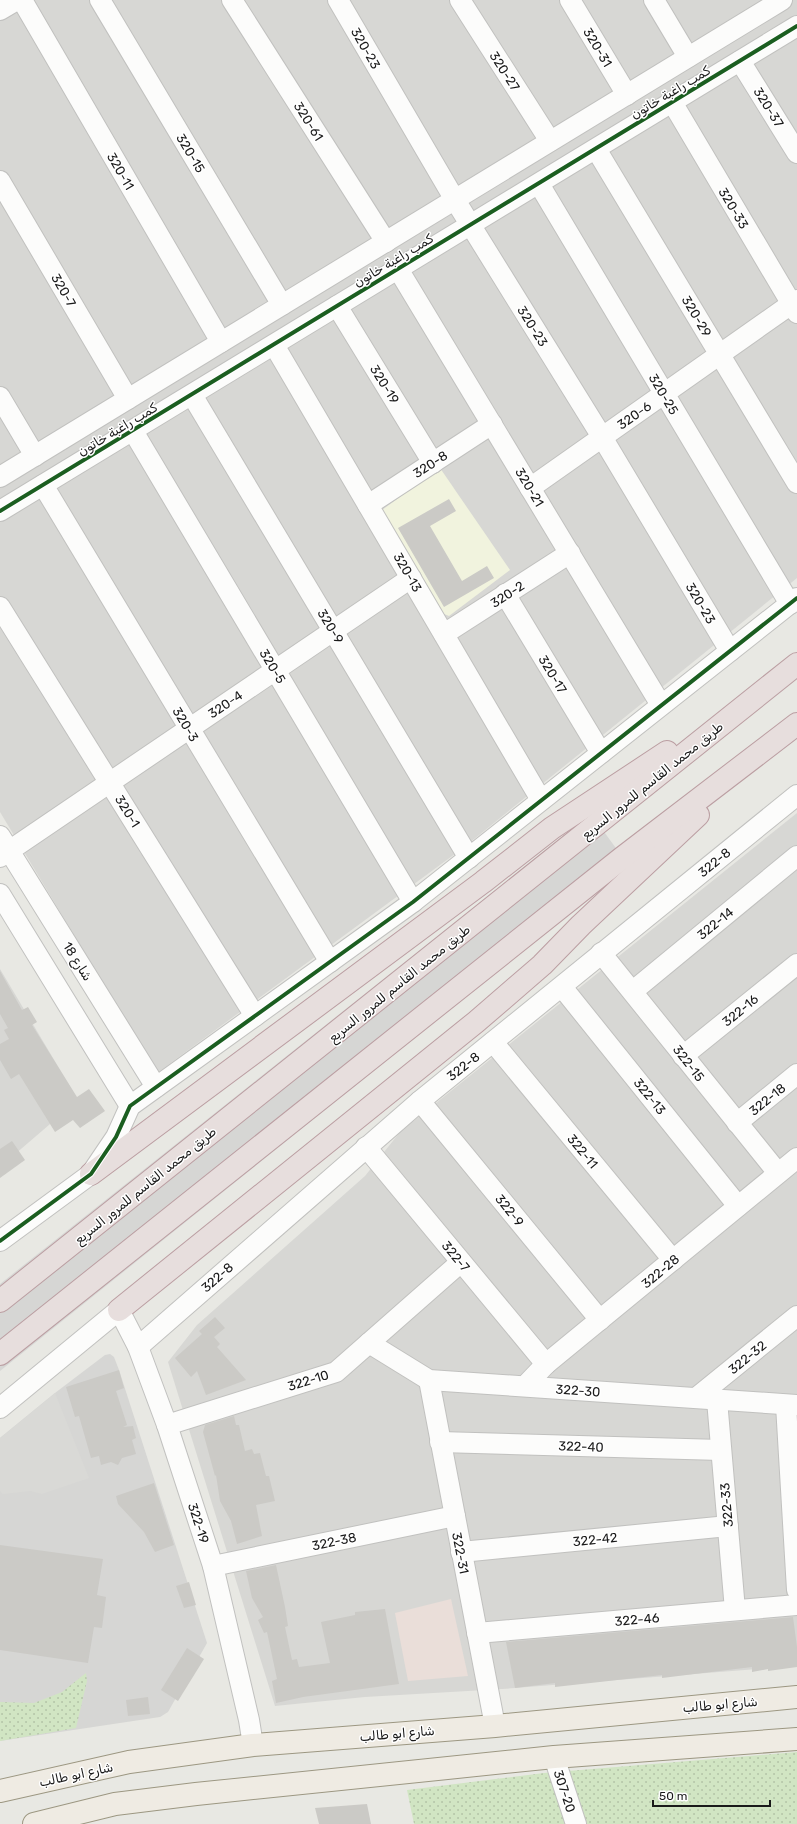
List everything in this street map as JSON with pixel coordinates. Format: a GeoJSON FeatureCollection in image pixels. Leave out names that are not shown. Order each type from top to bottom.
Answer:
{"type":"FeatureCollection","features":[{"type":"Feature","properties":{"kind":"highway","name":"طريق محمد القاسم للمرور السريع"},"geometry":{"type":"LineString","coordinates":[[0,1301],[797,664]]}},
{"type":"Feature","properties":{"kind":"highway"},"geometry":{"type":"LineString","coordinates":[[91,1174],[477,887],[552,828],[773,683]]}},
{"type":"Feature","properties":{"kind":"highway"},"geometry":{"type":"LineString","coordinates":[[0,1354],[622,858],[793,727]]}},
{"type":"Feature","properties":{"kind":"highway"},"geometry":{"type":"LineString","coordinates":[[119,1310],[482,1017],[542,965],[586,920],[793,727]]}},
{"type":"Feature","properties":{"kind":"main road","name":"شارع ابو طالب"},"geometry":{"type":"LineString","coordinates":[[3,1789],[129,1762],[253,1745],[495,1726],[797,1697]]}},
{"type":"Feature","properties":{"kind":"main road"},"geometry":{"type":"LineString","coordinates":[[34,1824],[115,1804],[320,1780],[554,1758],[797,1739]]}},
{"type":"Feature","properties":{"kind":"street"},"geometry":{"type":"LineString","coordinates":[[0,10],[17,0]]}},
{"type":"Feature","properties":{"kind":"street","name":"320-11"},"geometry":{"type":"LineString","coordinates":[[22,0],[221,342]]}},
{"type":"Feature","properties":{"kind":"street","name":"320-15"},"geometry":{"type":"LineString","coordinates":[[100,0],[282,305]]}},
{"type":"Feature","properties":{"kind":"street","name":"320-61"},"geometry":{"type":"LineString","coordinates":[[232,0],[386,242]]}},
{"type":"Feature","properties":{"kind":"street","name":"320-23"},"geometry":{"type":"LineString","coordinates":[[338,0],[470,225],[602,438],[730,651]]}},
{"type":"Feature","properties":{"kind":"street","name":"320-27"},"geometry":{"type":"LineString","coordinates":[[460,0],[550,141]]}},
{"type":"Feature","properties":{"kind":"street","name":"320-31"},"geometry":{"type":"LineString","coordinates":[[570,0],[627,95]]}},
{"type":"Feature","properties":{"kind":"street"},"geometry":{"type":"LineString","coordinates":[[654,0],[688,57]]}},
{"type":"Feature","properties":{"kind":"street","name":"كمب راغبة خاتون"},"geometry":{"type":"LineString","coordinates":[[0,477],[627,95],[778,1]]}},
{"type":"Feature","properties":{"kind":"street","name":"كمب راغبة خاتون"},"geometry":{"type":"LineString","coordinates":[[0,511],[797,26]]}},
{"type":"Feature","properties":{"kind":"street","name":"320-37"},"geometry":{"type":"LineString","coordinates":[[740,61],[797,153]]}},
{"type":"Feature","properties":{"kind":"street","name":"320-33"},"geometry":{"type":"LineString","coordinates":[[672,102],[795,305]]}},
{"type":"Feature","properties":{"kind":"street","name":"320-29"},"geometry":{"type":"LineString","coordinates":[[596,148],[797,483]]}},
{"type":"Feature","properties":{"kind":"street","name":"320-7"},"geometry":{"type":"LineString","coordinates":[[0,181],[128,399]]}},
{"type":"Feature","properties":{"kind":"street","name":"320-25"},"geometry":{"type":"LineString","coordinates":[[539,184],[664,394],[794,601]]}},
{"type":"Feature","properties":{"kind":"street","name":"320-21"},"geometry":{"type":"LineString","coordinates":[[398,269],[662,705]]}},
{"type":"Feature","properties":{"kind":"street","name":"320-6"},"geometry":{"type":"LineString","coordinates":[[530,488],[720,354],[795,305]]}},
{"type":"Feature","properties":{"kind":"street","name":"320-19"},"geometry":{"type":"LineString","coordinates":[[337,306],[433,462]]}},
{"type":"Feature","properties":{"kind":"street","name":"320-13"},"geometry":{"type":"LineString","coordinates":[[274,345],[541,800]]}},
{"type":"Feature","properties":{"kind":"street","name":"320-9"},"geometry":{"type":"LineString","coordinates":[[192,394],[469,858]]}},
{"type":"Feature","properties":{"kind":"street"},"geometry":{"type":"LineString","coordinates":[[0,397],[35,456]]}},
{"type":"Feature","properties":{"kind":"street","name":"320-8"},"geometry":{"type":"LineString","coordinates":[[368,505],[492,424]]}},
{"type":"Feature","properties":{"kind":"street","name":"320-5"},"geometry":{"type":"LineString","coordinates":[[133,431],[413,902]]}},
{"type":"Feature","properties":{"kind":"street","name":"320-3"},"geometry":{"type":"LineString","coordinates":[[43,485],[330,962]]}},
{"type":"Feature","properties":{"kind":"street","name":"320-2"},"geometry":{"type":"LineString","coordinates":[[444,634],[570,553]]}},
{"type":"Feature","properties":{"kind":"street","name":"320-4"},"geometry":{"type":"LineString","coordinates":[[3,848],[110,782],[411,578]]}},
{"type":"Feature","properties":{"kind":"street","name":"320-17"},"geometry":{"type":"LineString","coordinates":[[505,594],[601,753]]}},
{"type":"Feature","properties":{"kind":"street"},"geometry":{"type":"LineString","coordinates":[[0,1241],[91,1174],[116,1138],[130,1106],[413,902],[794,601]]}},
{"type":"Feature","properties":{"kind":"street","name":"320-1"},"geometry":{"type":"LineString","coordinates":[[0,607],[255,1016]]}},
{"type":"Feature","properties":{"kind":"street","name":"322-8"},"geometry":{"type":"LineString","coordinates":[[138,1347],[420,1101],[562,987],[601,952],[797,795]]}},
{"type":"Feature","properties":{"kind":"street","name":"شارع 18"},"geometry":{"type":"LineString","coordinates":[[3,848],[156,1087]]}},
{"type":"Feature","properties":{"kind":"street","name":"322-14"},"geometry":{"type":"LineString","coordinates":[[633,991],[797,856]]}},
{"type":"Feature","properties":{"kind":"street"},"geometry":{"type":"LineString","coordinates":[[0,894],[130,1106]]}},
{"type":"Feature","properties":{"kind":"street","name":"322-15"},"geometry":{"type":"LineString","coordinates":[[601,952],[778,1173]]}},
{"type":"Feature","properties":{"kind":"street","name":"322-16"},"geometry":{"type":"LineString","coordinates":[[683,1056],[797,964]]}},
{"type":"Feature","properties":{"kind":"street","name":"322-13"},"geometry":{"type":"LineString","coordinates":[[562,987],[738,1206]]}},
{"type":"Feature","properties":{"kind":"street","name":"322-11"},"geometry":{"type":"LineString","coordinates":[[493,1042],[673,1260]]}},
{"type":"Feature","properties":{"kind":"street","name":"322-18"},"geometry":{"type":"LineString","coordinates":[[737,1123],[797,1074]]}},
{"type":"Feature","properties":{"kind":"street","name":"322-9"},"geometry":{"type":"LineString","coordinates":[[420,1101],[600,1320]]}},
{"type":"Feature","properties":{"kind":"street","name":"322-7"},"geometry":{"type":"LineString","coordinates":[[366,1147],[546,1364]]}},
{"type":"Feature","properties":{"kind":"street","name":"322-28"},"geometry":{"type":"LineString","coordinates":[[525,1386],[546,1364],[797,1158]]}},
{"type":"Feature","properties":{"kind":"street","name":"322-10"},"geometry":{"type":"LineString","coordinates":[[167,1425],[336,1372],[461,1262]]}},
{"type":"Feature","properties":{"kind":"street"},"geometry":{"type":"LineString","coordinates":[[0,1408],[119,1310]]}},
{"type":"Feature","properties":{"kind":"street","name":"322-19"},"geometry":{"type":"LineString","coordinates":[[119,1310],[138,1347],[167,1425],[213,1566],[249,1720],[253,1745]]}},
{"type":"Feature","properties":{"kind":"street","name":"322-32"},"geometry":{"type":"LineString","coordinates":[[696,1398],[797,1316]]}},
{"type":"Feature","properties":{"kind":"street","name":"322-30"},"geometry":{"type":"LineString","coordinates":[[369,1343],[428,1380],[792,1405]]}},
{"type":"Feature","properties":{"kind":"street","name":"322-31"},"geometry":{"type":"LineString","coordinates":[[428,1380],[495,1726]]}},
{"type":"Feature","properties":{"kind":"street","name":"322-33"},"geometry":{"type":"LineString","coordinates":[[717,1400],[735,1610]]}},
{"type":"Feature","properties":{"kind":"street"},"geometry":{"type":"LineString","coordinates":[[792,1405],[797,1590]]}},
{"type":"Feature","properties":{"kind":"street","name":"322-40"},"geometry":{"type":"LineString","coordinates":[[440,1442],[721,1450]]}},
{"type":"Feature","properties":{"kind":"street","name":"322-38"},"geometry":{"type":"LineString","coordinates":[[213,1566],[454,1516]]}},
{"type":"Feature","properties":{"kind":"street","name":"322-42"},"geometry":{"type":"LineString","coordinates":[[461,1552],[728,1526]]}},
{"type":"Feature","properties":{"kind":"street","name":"322-46"},"geometry":{"type":"LineString","coordinates":[[477,1633],[797,1605]]}},
{"type":"Feature","properties":{"kind":"street","name":"307-20"},"geometry":{"type":"LineString","coordinates":[[554,1758],[576,1824]]}},
{"type":"Feature","properties":{"kind":"shaded area"},"geometry":{"type":"Polygon","coordinates":[[[33,0],[797,0],[797,578],[463,848],[157,1073],[0,812],[0,20],[33,0]]]}},
{"type":"Feature","properties":{"kind":"shaded area"},"geometry":{"type":"Polygon","coordinates":[[[440,468],[510,570],[449,616],[444,614],[381,515],[382,510],[440,468]]]}},
{"type":"Feature","properties":{"kind":"shaded area"},"geometry":{"type":"Polygon","coordinates":[[[797,813],[797,1666],[502,1689],[365,1697],[275,1706],[168,1362],[197,1325],[365,1176],[400,1132],[797,813]]]}},
{"type":"Feature","properties":{"kind":"shaded area"},"geometry":{"type":"Polygon","coordinates":[[[591,814],[629,866],[0,1371],[0,1284],[591,814]]]}},
{"type":"Feature","properties":{"kind":"shaded area"},"geometry":{"type":"Polygon","coordinates":[[[0,969],[78,1100],[0,1167],[0,969]]]}},
{"type":"Feature","properties":{"kind":"shaded area"},"geometry":{"type":"Polygon","coordinates":[[[110,1354],[114,1357],[119,1370],[207,1643],[168,1712],[160,1717],[0,1741],[0,1438],[55,1393],[105,1355],[110,1354]]]}},
{"type":"Feature","properties":{"kind":"shaded area"},"geometry":{"type":"Polygon","coordinates":[[[55,1393],[89,1478],[42,1494],[31,1491],[2,1494],[0,1491],[0,1438],[55,1393]]]}},
{"type":"Feature","properties":{"kind":"shaded area"},"geometry":{"type":"Polygon","coordinates":[[[451,1599],[468,1676],[408,1681],[395,1613],[451,1599]]]}},
{"type":"Feature","properties":{"kind":"green space"},"geometry":{"type":"Polygon","coordinates":[[[86,1673],[87,1681],[76,1728],[0,1741],[0,1702],[34,1703],[62,1692],[86,1673]]]}},
{"type":"Feature","properties":{"kind":"green space"},"geometry":{"type":"Polygon","coordinates":[[[797,1752],[797,1824],[414,1824],[407,1790],[544,1773],[797,1752]]]}},
{"type":"Feature","properties":{"kind":"building"},"geometry":{"type":"Polygon","coordinates":[[[449,499],[456,511],[430,526],[462,581],[487,566],[494,578],[444,607],[398,528],[449,499]]]}},
{"type":"Feature","properties":{"kind":"building"},"geometry":{"type":"Polygon","coordinates":[[[0,971],[22,1010],[28,1007],[37,1022],[32,1025],[77,1097],[89,1089],[105,1111],[80,1128],[73,1120],[55,1132],[19,1074],[11,1079],[0,1060],[0,1044],[9,1039],[4,1030],[8,1028],[0,1014],[0,971]]]}},
{"type":"Feature","properties":{"kind":"building"},"geometry":{"type":"Polygon","coordinates":[[[12,1141],[25,1160],[0,1178],[0,1149],[12,1141]]]}},
{"type":"Feature","properties":{"kind":"building"},"geometry":{"type":"Polygon","coordinates":[[[215,1317],[225,1328],[214,1337],[220,1344],[217,1347],[246,1380],[206,1395],[197,1371],[191,1377],[175,1358],[202,1334],[199,1331],[215,1317]]]}},
{"type":"Feature","properties":{"kind":"building"},"geometry":{"type":"Polygon","coordinates":[[[119,1370],[124,1388],[116,1391],[127,1425],[123,1427],[133,1426],[136,1438],[132,1440],[136,1454],[122,1458],[118,1465],[111,1462],[101,1465],[99,1456],[91,1458],[79,1416],[75,1417],[66,1387],[119,1370]]]}},
{"type":"Feature","properties":{"kind":"building"},"geometry":{"type":"Polygon","coordinates":[[[234,1416],[236,1425],[239,1425],[245,1451],[252,1449],[254,1454],[260,1453],[266,1476],[269,1476],[275,1501],[256,1505],[262,1536],[237,1544],[231,1521],[220,1501],[216,1475],[215,1476],[203,1432],[205,1425],[234,1416]]]}},
{"type":"Feature","properties":{"kind":"building"},"geometry":{"type":"Polygon","coordinates":[[[154,1483],[174,1545],[155,1552],[144,1532],[118,1504],[116,1496],[154,1483]]]}},
{"type":"Feature","properties":{"kind":"building"},"geometry":{"type":"Polygon","coordinates":[[[0,1545],[103,1559],[97,1595],[106,1597],[102,1628],[94,1627],[88,1663],[0,1650],[0,1545]]]}},
{"type":"Feature","properties":{"kind":"building"},"geometry":{"type":"Polygon","coordinates":[[[276,1565],[285,1607],[288,1626],[285,1627],[292,1660],[297,1659],[299,1667],[330,1663],[321,1622],[355,1615],[355,1612],[385,1609],[399,1684],[303,1697],[276,1703],[272,1681],[277,1679],[267,1632],[264,1633],[258,1620],[263,1617],[252,1598],[246,1571],[276,1565]]]}},
{"type":"Feature","properties":{"kind":"building"},"geometry":{"type":"Polygon","coordinates":[[[189,1582],[196,1605],[184,1608],[176,1586],[189,1582]]]}},
{"type":"Feature","properties":{"kind":"building"},"geometry":{"type":"Polygon","coordinates":[[[793,1617],[797,1647],[797,1667],[768,1671],[768,1669],[752,1672],[752,1667],[662,1678],[662,1675],[555,1687],[555,1683],[515,1688],[506,1642],[793,1617]]]}},
{"type":"Feature","properties":{"kind":"building"},"geometry":{"type":"Polygon","coordinates":[[[187,1648],[204,1659],[178,1701],[161,1690],[187,1648]]]}},
{"type":"Feature","properties":{"kind":"building"},"geometry":{"type":"Polygon","coordinates":[[[148,1697],[150,1714],[128,1716],[126,1700],[148,1697]]]}},
{"type":"Feature","properties":{"kind":"building"},"geometry":{"type":"Polygon","coordinates":[[[367,1804],[371,1824],[319,1824],[315,1808],[367,1804]]]}},
{"type":"Feature","properties":{"kind":"cycle path"},"geometry":{"type":"LineString","coordinates":[[0,511],[797,26]]}},
{"type":"Feature","properties":{"kind":"cycle path"},"geometry":{"type":"LineString","coordinates":[[0,1241],[91,1174],[116,1137],[130,1106],[413,902],[797,598]]}}]}
